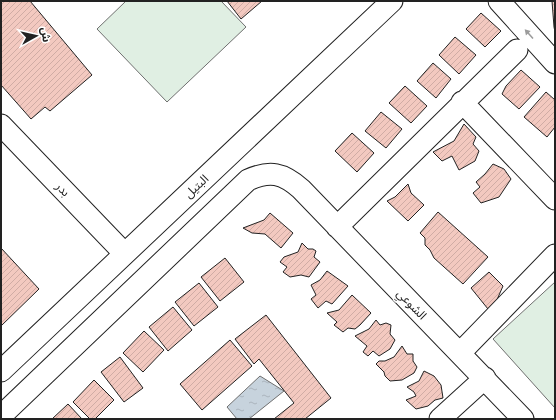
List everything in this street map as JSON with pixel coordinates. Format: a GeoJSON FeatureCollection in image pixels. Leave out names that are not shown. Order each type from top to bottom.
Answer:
{"type":"FeatureCollection","features":[{"type":"Feature","properties":{"kind":"street","name":"البتيل"},"geometry":{"type":"LineString","coordinates":[[1,371],[392,1]]}},
{"type":"Feature","properties":{"kind":"street"},"geometry":{"type":"LineString","coordinates":[[499,1],[555,63]]}},
{"type":"Feature","properties":{"kind":"street"},"geometry":{"type":"LineString","coordinates":[[337,227],[462,102],[517,50]]}},
{"type":"Feature","properties":{"kind":"street"},"geometry":{"type":"LineString","coordinates":[[462,102],[555,200]]}},
{"type":"Feature","properties":{"kind":"street","name":"بدر"},"geometry":{"type":"LineString","coordinates":[[4,133],[124,253]]}},
{"type":"Feature","properties":{"kind":"street","name":"الشوعي"},"geometry":{"type":"LineString","coordinates":[[1,416],[248,180],[259,175],[270,174],[282,176],[293,182],[301,189],[523,419]]}},
{"type":"Feature","properties":{"kind":"street"},"geometry":{"type":"LineString","coordinates":[[460,353],[555,255]]}},
{"type":"Feature","properties":{"kind":"street"},"geometry":{"type":"LineString","coordinates":[[440,419],[485,378]]}},
{"type":"Feature","properties":{"kind":"green space"},"geometry":{"type":"Polygon","coordinates":[[[126,1],[221,1],[246,27],[167,102],[97,29],[126,1]]]}},
{"type":"Feature","properties":{"kind":"green space"},"geometry":{"type":"Polygon","coordinates":[[[555,282],[555,408],[493,339],[555,282]]]}},
{"type":"Feature","properties":{"kind":"water"},"geometry":{"type":"Polygon","coordinates":[[[260,376],[284,391],[249,419],[237,419],[227,407],[260,376]]]}},
{"type":"Feature","properties":{"kind":"building"},"geometry":{"type":"Polygon","coordinates":[[[1,1],[30,1],[92,75],[50,111],[45,107],[31,119],[1,85],[1,1]]]}},
{"type":"Feature","properties":{"kind":"building"},"geometry":{"type":"Polygon","coordinates":[[[227,1],[262,1],[241,19],[227,1]]]}},
{"type":"Feature","properties":{"kind":"building"},"geometry":{"type":"Polygon","coordinates":[[[552,1],[555,1],[555,32],[554,27],[552,1]]]}},
{"type":"Feature","properties":{"kind":"building"},"geometry":{"type":"Polygon","coordinates":[[[481,13],[501,31],[485,47],[466,29],[481,13]]]}},
{"type":"Feature","properties":{"kind":"building"},"geometry":{"type":"Polygon","coordinates":[[[455,37],[476,55],[459,74],[439,55],[455,37]]]}},
{"type":"Feature","properties":{"kind":"building"},"geometry":{"type":"Polygon","coordinates":[[[433,63],[451,79],[436,98],[417,81],[433,63]]]}},
{"type":"Feature","properties":{"kind":"building"},"geometry":{"type":"Polygon","coordinates":[[[521,70],[540,87],[519,109],[502,94],[506,86],[521,70]]]}},
{"type":"Feature","properties":{"kind":"building"},"geometry":{"type":"Polygon","coordinates":[[[405,86],[427,106],[411,123],[389,103],[405,86]]]}},
{"type":"Feature","properties":{"kind":"building"},"geometry":{"type":"Polygon","coordinates":[[[546,92],[555,100],[555,127],[547,137],[524,117],[546,92]]]}},
{"type":"Feature","properties":{"kind":"building"},"geometry":{"type":"Polygon","coordinates":[[[381,112],[402,129],[386,148],[365,131],[381,112]]]}},
{"type":"Feature","properties":{"kind":"building"},"geometry":{"type":"Polygon","coordinates":[[[464,124],[476,137],[473,144],[479,151],[475,161],[459,170],[452,156],[442,161],[433,152],[454,141],[464,124]]]}},
{"type":"Feature","properties":{"kind":"building"},"geometry":{"type":"Polygon","coordinates":[[[352,133],[374,153],[357,172],[335,151],[352,133]]]}},
{"type":"Feature","properties":{"kind":"building"},"geometry":{"type":"Polygon","coordinates":[[[493,164],[504,169],[511,179],[499,197],[481,203],[473,193],[480,187],[476,182],[493,164]]]}},
{"type":"Feature","properties":{"kind":"building"},"geometry":{"type":"Polygon","coordinates":[[[408,184],[411,193],[424,205],[408,221],[387,201],[395,197],[408,184]]]}},
{"type":"Feature","properties":{"kind":"building"},"geometry":{"type":"Polygon","coordinates":[[[438,212],[488,257],[463,284],[434,258],[430,250],[425,245],[425,238],[420,233],[438,212]]]}},
{"type":"Feature","properties":{"kind":"building"},"geometry":{"type":"Polygon","coordinates":[[[270,213],[293,233],[281,248],[265,234],[252,233],[243,228],[264,220],[270,213]]]}},
{"type":"Feature","properties":{"kind":"building"},"geometry":{"type":"Polygon","coordinates":[[[302,243],[308,249],[313,249],[316,251],[314,257],[320,262],[309,277],[301,275],[290,277],[283,272],[287,267],[280,262],[284,257],[298,252],[302,243]]]}},
{"type":"Feature","properties":{"kind":"building"},"geometry":{"type":"Polygon","coordinates":[[[1,248],[39,289],[1,326],[1,248]]]}},
{"type":"Feature","properties":{"kind":"building"},"geometry":{"type":"Polygon","coordinates":[[[225,258],[244,282],[220,301],[201,277],[225,258]]]}},
{"type":"Feature","properties":{"kind":"building"},"geometry":{"type":"Polygon","coordinates":[[[327,271],[348,286],[332,304],[326,301],[318,308],[311,299],[316,295],[311,285],[320,280],[327,271]]]}},
{"type":"Feature","properties":{"kind":"building"},"geometry":{"type":"Polygon","coordinates":[[[489,272],[503,286],[496,302],[488,309],[471,288],[489,272]]]}},
{"type":"Feature","properties":{"kind":"building"},"geometry":{"type":"Polygon","coordinates":[[[199,283],[218,307],[194,326],[175,302],[199,283]]]}},
{"type":"Feature","properties":{"kind":"building"},"geometry":{"type":"Polygon","coordinates":[[[352,295],[371,313],[355,329],[348,328],[343,332],[334,325],[337,322],[327,313],[339,310],[352,295]]]}},
{"type":"Feature","properties":{"kind":"building"},"geometry":{"type":"Polygon","coordinates":[[[173,307],[192,330],[168,351],[149,327],[173,307]]]}},
{"type":"Feature","properties":{"kind":"building"},"geometry":{"type":"Polygon","coordinates":[[[266,315],[331,398],[305,419],[274,419],[294,403],[259,359],[254,364],[235,339],[266,315]]]}},
{"type":"Feature","properties":{"kind":"building"},"geometry":{"type":"Polygon","coordinates":[[[376,320],[380,325],[386,323],[391,325],[390,334],[395,340],[390,349],[379,356],[373,351],[368,356],[363,352],[367,346],[355,336],[369,329],[376,320]]]}},
{"type":"Feature","properties":{"kind":"building"},"geometry":{"type":"Polygon","coordinates":[[[144,331],[164,350],[143,372],[123,353],[144,331]]]}},
{"type":"Feature","properties":{"kind":"building"},"geometry":{"type":"Polygon","coordinates":[[[230,340],[252,366],[202,410],[180,384],[230,340]]]}},
{"type":"Feature","properties":{"kind":"building"},"geometry":{"type":"Polygon","coordinates":[[[402,346],[407,354],[413,354],[413,361],[417,367],[414,373],[402,380],[390,381],[376,364],[379,361],[385,361],[394,357],[402,346]]]}},
{"type":"Feature","properties":{"kind":"building"},"geometry":{"type":"Polygon","coordinates":[[[120,357],[143,388],[124,402],[101,372],[120,357]]]}},
{"type":"Feature","properties":{"kind":"building"},"geometry":{"type":"Polygon","coordinates":[[[424,371],[434,376],[441,385],[443,398],[435,400],[428,406],[416,409],[406,400],[416,396],[414,392],[407,387],[419,381],[424,371]]]}},
{"type":"Feature","properties":{"kind":"building"},"geometry":{"type":"Polygon","coordinates":[[[94,380],[114,400],[95,419],[90,419],[73,402],[94,380]]]}},
{"type":"Feature","properties":{"kind":"building"},"geometry":{"type":"Polygon","coordinates":[[[68,404],[82,419],[52,419],[68,404]]]}}]}
